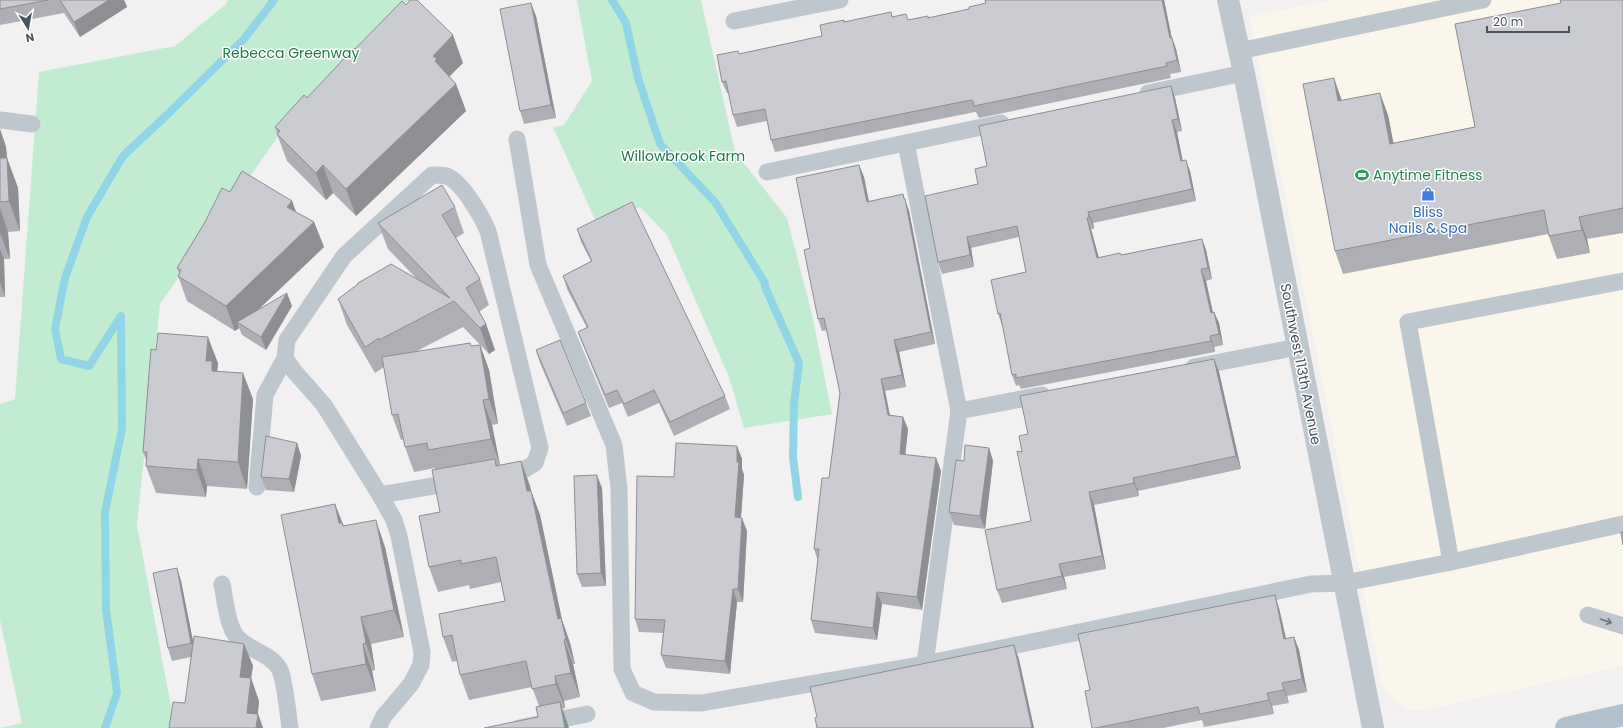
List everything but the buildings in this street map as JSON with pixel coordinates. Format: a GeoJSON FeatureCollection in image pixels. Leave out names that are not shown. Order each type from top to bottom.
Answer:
{"type":"FeatureCollection","features":[{"type":"Feature","properties":{"kind":"main road"},"geometry":{"type":"LineString","coordinates":[[1566,728],[1623,715]]}},
{"type":"Feature","properties":{"kind":"street","name":"Southwest 113th Avenue"},"geometry":{"type":"LineString","coordinates":[[1228,0],[1244,73],[1374,728]]}},
{"type":"Feature","properties":{"kind":"lane"},"geometry":{"type":"LineString","coordinates":[[734,21],[840,0]]}},
{"type":"Feature","properties":{"kind":"lane"},"geometry":{"type":"LineString","coordinates":[[1239,51],[1484,0]]}},
{"type":"Feature","properties":{"kind":"lane"},"geometry":{"type":"LineString","coordinates":[[1129,97],[1244,73]]}},
{"type":"Feature","properties":{"kind":"lane"},"geometry":{"type":"LineString","coordinates":[[0,120],[32,124]]}},
{"type":"Feature","properties":{"kind":"lane"},"geometry":{"type":"LineString","coordinates":[[766,172],[1013,121]]}},
{"type":"Feature","properties":{"kind":"lane"},"geometry":{"type":"LineString","coordinates":[[516,139],[538,265],[614,445],[619,489],[622,669],[633,693],[654,702],[701,703],[925,664],[1311,584],[1345,583],[1451,562],[1623,524]]}},
{"type":"Feature","properties":{"kind":"lane"},"geometry":{"type":"LineString","coordinates":[[906,143],[959,411],[925,664]]}},
{"type":"Feature","properties":{"kind":"lane"},"geometry":{"type":"LineString","coordinates":[[257,487],[265,395],[286,358],[287,340],[344,256],[432,175],[448,176],[460,186],[476,208],[488,231],[540,448],[535,463],[522,471],[380,495]]}},
{"type":"Feature","properties":{"kind":"lane"},"geometry":{"type":"LineString","coordinates":[[1451,562],[1408,322],[1623,281]]}},
{"type":"Feature","properties":{"kind":"lane"},"geometry":{"type":"LineString","coordinates":[[1175,370],[1298,347]]}},
{"type":"Feature","properties":{"kind":"lane"},"geometry":{"type":"LineString","coordinates":[[286,358],[294,371],[324,405],[380,495],[394,520],[399,536],[422,652],[421,666],[411,684],[384,716],[378,728]]}},
{"type":"Feature","properties":{"kind":"lane"},"geometry":{"type":"LineString","coordinates":[[959,411],[1059,392]]}},
{"type":"Feature","properties":{"kind":"lane"},"geometry":{"type":"LineString","coordinates":[[222,584],[231,626],[236,636],[244,644],[272,660],[280,671],[290,728]]}},
{"type":"Feature","properties":{"kind":"lane"},"geometry":{"type":"LineString","coordinates":[[1588,616],[1623,626]]}},
{"type":"Feature","properties":{"kind":"lane"},"geometry":{"type":"LineString","coordinates":[[519,728],[587,714]]}},
{"type":"Feature","properties":{"kind":"shaded area"},"geometry":{"type":"Polygon","coordinates":[[[1332,0],[1623,0],[1623,666],[1423,710],[1409,710],[1389,696],[1384,688],[1250,17],[1332,0]]]}},
{"type":"Feature","properties":{"kind":"green space","name":"Rebecca Greenway"},"geometry":{"type":"Polygon","coordinates":[[[228,0],[414,0],[406,2],[372,51],[279,135],[160,304],[137,525],[172,712],[170,728],[0,728],[22,723],[0,620],[0,404],[15,399],[39,72],[175,46],[226,4],[228,0]]]}},
{"type":"Feature","properties":{"kind":"green space","name":"Willowbrook Farm"},"geometry":{"type":"Polygon","coordinates":[[[577,0],[701,0],[735,152],[787,218],[812,314],[832,414],[744,428],[729,377],[667,235],[640,207],[597,224],[553,127],[564,125],[592,81],[577,0]]]}},
{"type":"Feature","properties":{"kind":"waterway"},"geometry":{"type":"LineString","coordinates":[[105,728],[117,693],[106,609],[105,512],[122,429],[121,316],[89,366],[61,359],[55,329],[65,278],[87,217],[123,156],[244,39],[274,0]]}},
{"type":"Feature","properties":{"kind":"waterway"},"geometry":{"type":"LineString","coordinates":[[612,0],[626,23],[638,78],[660,144],[715,202],[765,283],[765,287],[799,363],[794,404],[793,457],[798,497]]}},
{"type":"Feature","properties":{"kind":"place","name":"Anytime Fitness"},"geometry":{"type":"Point","coordinates":[1362,175]}},
{"type":"Feature","properties":{"kind":"place","name":"Bliss Nails & Spa"},"geometry":{"type":"Point","coordinates":[1428,194]}}]}
